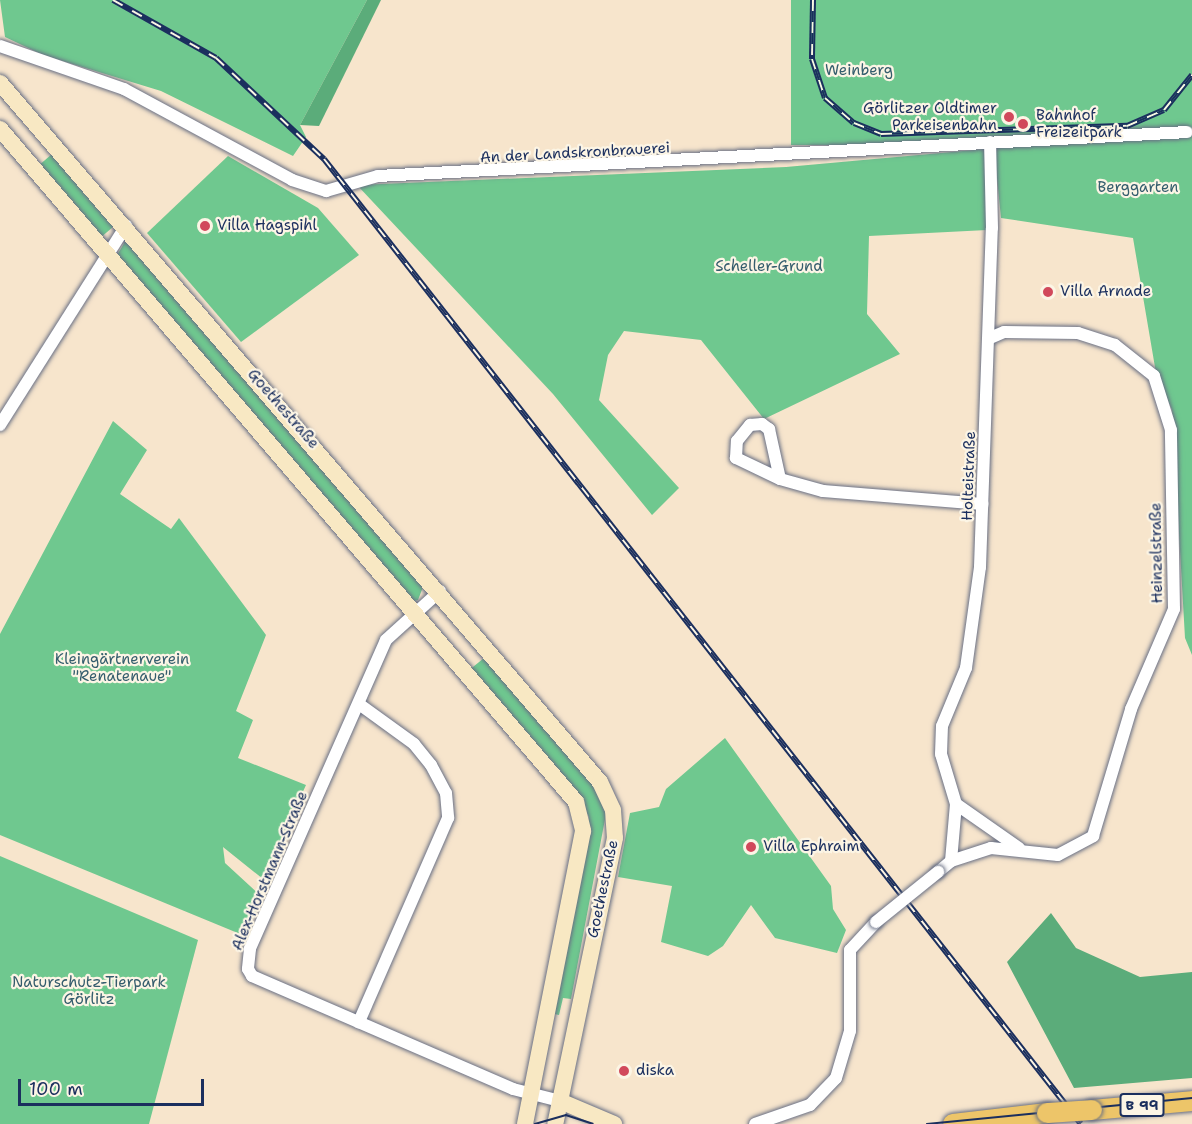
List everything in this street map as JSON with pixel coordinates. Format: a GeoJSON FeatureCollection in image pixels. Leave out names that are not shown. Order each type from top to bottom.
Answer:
{"type":"FeatureCollection","features":[{"type":"Feature","properties":{"kind":"main road","name":"B 99"},"geometry":{"type":"LineString","coordinates":[[953,1124],[1047,1113],[1192,1101]]}},
{"type":"Feature","properties":{"kind":"street","name":"An der Landskronbrauerei"},"geometry":{"type":"LineString","coordinates":[[0,46],[124,89],[292,180],[326,191],[378,176],[1187,132]]}},
{"type":"Feature","properties":{"kind":"street","name":"Goethestraße"},"geometry":{"type":"LineString","coordinates":[[0,83],[440,591],[600,782],[613,810],[615,838],[555,1124]]}},
{"type":"Feature","properties":{"kind":"street","name":"Goethestraße"},"geometry":{"type":"LineString","coordinates":[[0,129],[569,792],[583,820],[525,1124]]}},
{"type":"Feature","properties":{"kind":"street","name":"Holteistraße"},"geometry":{"type":"LineString","coordinates":[[951,861],[956,804],[940,754],[942,726],[966,668],[982,504],[990,338],[990,142]]}},
{"type":"Feature","properties":{"kind":"street"},"geometry":{"type":"LineString","coordinates":[[0,425],[126,226]]}},
{"type":"Feature","properties":{"kind":"street","name":"Heinzelstraße"},"geometry":{"type":"LineString","coordinates":[[754,1124],[810,1105],[836,1078],[850,1030],[850,950],[876,922],[951,861],[991,848],[1020,848],[1058,855],[1075,851],[1093,836],[1104,814],[1131,709],[1174,609],[1171,430],[1154,376],[1115,345],[1078,333],[1004,332],[990,338]]}},
{"type":"Feature","properties":{"kind":"street"},"geometry":{"type":"LineString","coordinates":[[780,479],[769,429],[762,424],[750,425],[737,441],[736,458],[780,479],[823,491],[982,504]]}},
{"type":"Feature","properties":{"kind":"street"},"geometry":{"type":"LineString","coordinates":[[414,613],[440,591]]}},
{"type":"Feature","properties":{"kind":"street","name":"Alex-Horstmann-Straße"},"geometry":{"type":"LineString","coordinates":[[414,613],[386,640],[249,955],[252,976],[531,1094]]}},
{"type":"Feature","properties":{"kind":"street"},"geometry":{"type":"LineString","coordinates":[[359,704],[414,744],[431,765],[446,793],[448,818],[359,1022]]}},
{"type":"Feature","properties":{"kind":"street"},"geometry":{"type":"LineString","coordinates":[[956,804],[1020,848]]}},
{"type":"Feature","properties":{"kind":"street"},"geometry":{"type":"LineString","coordinates":[[531,1094],[560,1101],[614,1124]]}},
{"type":"Feature","properties":{"kind":"green space"},"geometry":{"type":"Polygon","coordinates":[[[0,0],[367,0],[300,125],[306,137],[293,156],[161,91],[43,55],[5,37],[0,0]]]}},
{"type":"Feature","properties":{"kind":"green space"},"geometry":{"type":"Polygon","coordinates":[[[367,0],[381,0],[319,126],[300,125],[367,0]]]}},
{"type":"Feature","properties":{"kind":"green space","name":"Weinberg"},"geometry":{"type":"Polygon","coordinates":[[[791,0],[1192,0],[1192,145],[791,145],[791,0]]]}},
{"type":"Feature","properties":{"kind":"green space","name":"Berggarten"},"geometry":{"type":"Polygon","coordinates":[[[1192,136],[1192,655],[1185,638],[1172,410],[1156,373],[1133,238],[1001,218],[994,148],[1192,136]]]}},
{"type":"Feature","properties":{"kind":"green space","name":"Scheller-Grund"},"geometry":{"type":"Polygon","coordinates":[[[985,149],[987,230],[869,236],[867,314],[900,354],[764,419],[701,340],[624,331],[608,355],[599,400],[679,488],[652,515],[553,394],[357,185],[786,167],[985,149]]]}},
{"type":"Feature","properties":{"kind":"green space"},"geometry":{"type":"Polygon","coordinates":[[[52,154],[114,226],[101,238],[38,166],[52,154]]]}},
{"type":"Feature","properties":{"kind":"green space"},"geometry":{"type":"Polygon","coordinates":[[[228,156],[318,208],[359,255],[241,342],[147,233],[228,156]]]}},
{"type":"Feature","properties":{"kind":"green space"},"geometry":{"type":"Polygon","coordinates":[[[126,240],[423,587],[418,600],[414,601],[116,257],[126,240]]]}},
{"type":"Feature","properties":{"kind":"green space","name":"Kleingärtnerverein \"Renatenaue\""},"geometry":{"type":"Polygon","coordinates":[[[113,421],[147,450],[120,494],[171,529],[179,518],[266,635],[236,711],[253,720],[238,758],[306,785],[263,879],[223,847],[225,863],[262,897],[245,936],[0,835],[0,634],[113,421]]]}},
{"type":"Feature","properties":{"kind":"green space"},"geometry":{"type":"Polygon","coordinates":[[[484,658],[595,787],[606,814],[571,999],[563,998],[559,1015],[550,1013],[589,817],[576,795],[468,671],[484,658]]]}},
{"type":"Feature","properties":{"kind":"green space"},"geometry":{"type":"Polygon","coordinates":[[[725,738],[831,886],[833,909],[846,930],[837,953],[775,938],[751,905],[723,946],[708,956],[661,942],[672,886],[618,877],[630,813],[659,807],[666,789],[725,738]]]}},
{"type":"Feature","properties":{"kind":"green space","name":"Naturschutz-Tierpark Görlitz"},"geometry":{"type":"Polygon","coordinates":[[[0,856],[198,940],[149,1124],[0,1124],[0,856]]]}},
{"type":"Feature","properties":{"kind":"green space"},"geometry":{"type":"Polygon","coordinates":[[[1051,913],[1076,948],[1140,977],[1192,972],[1192,1078],[1074,1088],[1007,962],[1051,913]]]}},
{"type":"Feature","properties":{"kind":"tram line"},"geometry":{"type":"LineString","coordinates":[[927,1124],[1192,1098]]}},
{"type":"Feature","properties":{"kind":"tram line"},"geometry":{"type":"LineString","coordinates":[[535,1124],[566,1115],[593,1124]]}},
{"type":"Feature","properties":{"kind":"railway"},"geometry":{"type":"LineString","coordinates":[[113,0],[216,58],[324,159],[1081,1124]]}},
{"type":"Feature","properties":{"kind":"railway"},"geometry":{"type":"LineString","coordinates":[[813,0],[812,59],[825,98],[854,123],[881,134],[1127,126],[1164,110],[1192,75]]}},
{"type":"Feature","properties":{"kind":"place","name":"Görlitzer Oldtimer Parkeisenbahn"},"geometry":{"type":"Point","coordinates":[1009,117]}},
{"type":"Feature","properties":{"kind":"place","name":"Bahnhof Freizeitpark"},"geometry":{"type":"Point","coordinates":[1023,124]}},
{"type":"Feature","properties":{"kind":"place","name":"Villa Hagspihl"},"geometry":{"type":"Point","coordinates":[205,226]}},
{"type":"Feature","properties":{"kind":"place","name":"Villa Arnade"},"geometry":{"type":"Point","coordinates":[1048,292]}},
{"type":"Feature","properties":{"kind":"place","name":"Villa Ephraim"},"geometry":{"type":"Point","coordinates":[751,847]}},
{"type":"Feature","properties":{"kind":"place","name":"diska"},"geometry":{"type":"Point","coordinates":[624,1071]}}]}
